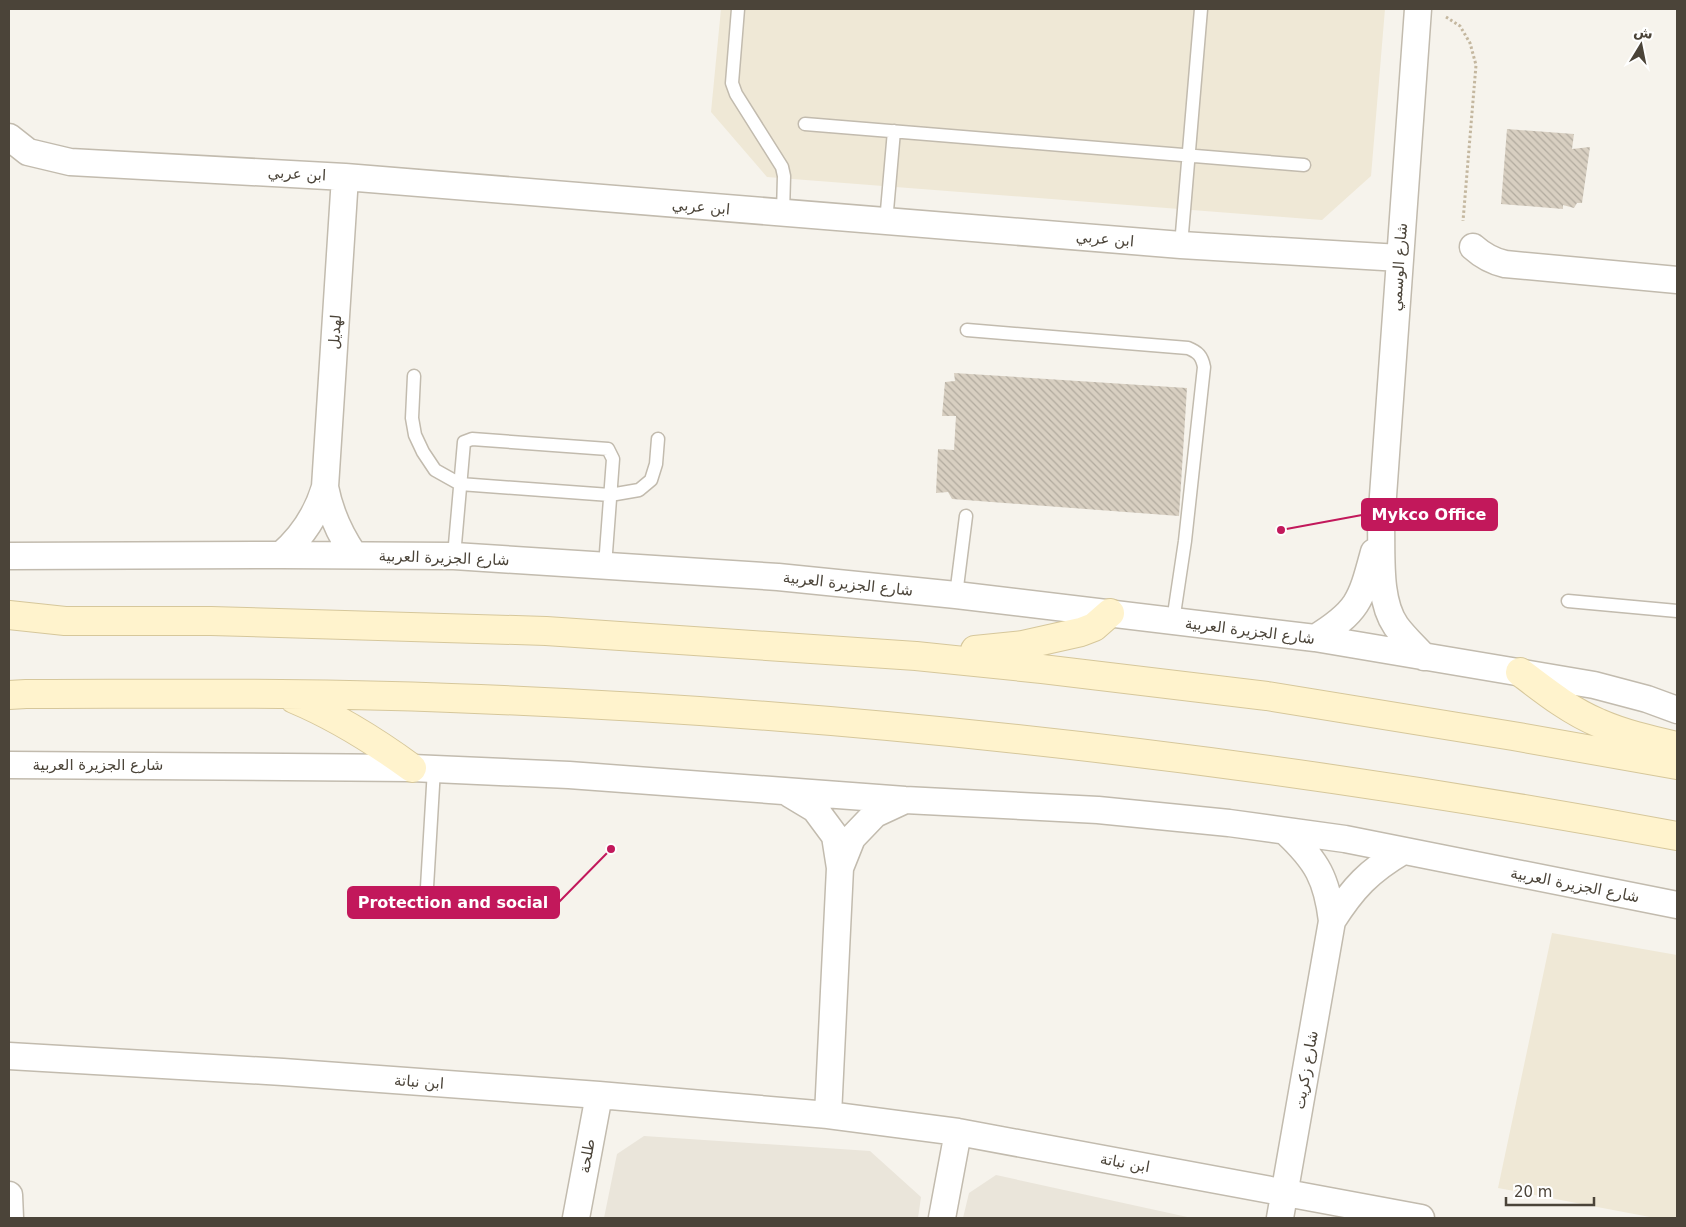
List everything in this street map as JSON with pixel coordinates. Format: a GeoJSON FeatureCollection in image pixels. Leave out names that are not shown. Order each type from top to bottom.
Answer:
{"type":"FeatureCollection","features":[{"type":"Feature","properties":{"kind":"main road"},"geometry":{"type":"LineString","coordinates":[[916,656],[943,651],[986,650],[1023,645],[1081,632],[1094,627],[1110,613]]}},
{"type":"Feature","properties":{"kind":"main road"},"geometry":{"type":"LineString","coordinates":[[9,615],[65,620],[211,621],[546,631],[916,656],[1267,696],[1677,765]]}},
{"type":"Feature","properties":{"kind":"main road"},"geometry":{"type":"LineString","coordinates":[[9,626],[65,620]]}},
{"type":"Feature","properties":{"kind":"main road"},"geometry":{"type":"LineString","coordinates":[[1520,672],[1573,710],[1597,723],[1622,732],[1677,746]]}},
{"type":"Feature","properties":{"kind":"main road"},"geometry":{"type":"LineString","coordinates":[[14,694],[282,694],[450,698],[612,705],[776,716],[939,730],[1181,757],[1440,794],[1677,836]]}},
{"type":"Feature","properties":{"kind":"main road"},"geometry":{"type":"LineString","coordinates":[[282,694],[328,713],[423,769]]}},
{"type":"Feature","properties":{"kind":"street","name":"شارع الوسمي"},"geometry":{"type":"LineString","coordinates":[[1424,658],[1396,626],[1388,610],[1384,591],[1381,524],[1400,258],[1430,11]]}},
{"type":"Feature","properties":{"kind":"street","name":"ابن عربي"},"geometry":{"type":"LineString","coordinates":[[9,137],[28,152],[70,162],[345,177],[1181,245],[1400,258]]}},
{"type":"Feature","properties":{"kind":"street","name":"لهديل"},"geometry":{"type":"LineString","coordinates":[[345,177],[325,487],[334,523],[354,555]]}},
{"type":"Feature","properties":{"kind":"street"},"geometry":{"type":"LineString","coordinates":[[1473,247],[1493,261],[1505,264],[1677,280]]}},
{"type":"Feature","properties":{"kind":"street","name":"لهديل"},"geometry":{"type":"LineString","coordinates":[[281,555],[304,532],[320,502],[325,487]]}},
{"type":"Feature","properties":{"kind":"street","name":"شارع الوسمي"},"geometry":{"type":"LineString","coordinates":[[1315,638],[1348,615],[1359,601],[1366,583],[1381,524]]}},
{"type":"Feature","properties":{"kind":"street","name":"شارع الجزيرة العربية"},"geometry":{"type":"LineString","coordinates":[[9,556],[454,556],[778,577],[956,595],[1315,638],[1606,688],[1647,699],[1677,710]]}},
{"type":"Feature","properties":{"kind":"street","name":"شارع الجزيرة العربية"},"geometry":{"type":"LineString","coordinates":[[9,765],[423,769],[568,775],[787,793],[1098,810],[1229,823],[1345,839],[1677,905]]}},
{"type":"Feature","properties":{"kind":"street"},"geometry":{"type":"LineString","coordinates":[[787,793],[815,809],[835,836],[840,868],[828,1115]]}},
{"type":"Feature","properties":{"kind":"street"},"geometry":{"type":"LineString","coordinates":[[840,868],[852,838],[875,814],[905,800]]}},
{"type":"Feature","properties":{"kind":"street","name":"شارع زكريت"},"geometry":{"type":"LineString","coordinates":[[1280,1218],[1332,921],[1329,896],[1320,871],[1305,850],[1286,832]]}},
{"type":"Feature","properties":{"kind":"street","name":"شارع زكريت"},"geometry":{"type":"LineString","coordinates":[[1332,921],[1362,880],[1381,864],[1403,850]]}},
{"type":"Feature","properties":{"kind":"street","name":"ابن نباتة"},"geometry":{"type":"LineString","coordinates":[[9,1056],[292,1072],[599,1095],[828,1115],[958,1132],[1421,1218]]}},
{"type":"Feature","properties":{"kind":"street","name":"طلحة"},"geometry":{"type":"LineString","coordinates":[[576,1218],[599,1095]]}},
{"type":"Feature","properties":{"kind":"street"},"geometry":{"type":"LineString","coordinates":[[942,1218],[958,1132]]}},
{"type":"Feature","properties":{"kind":"street"},"geometry":{"type":"LineString","coordinates":[[9,1195],[10,1218]]}},
{"type":"Feature","properties":{"kind":"lane"},"geometry":{"type":"LineString","coordinates":[[738,9],[732,83],[736,94],[782,167],[784,176],[783,213]]}},
{"type":"Feature","properties":{"kind":"lane"},"geometry":{"type":"LineString","coordinates":[[1181,245],[1201,9]]}},
{"type":"Feature","properties":{"kind":"lane"},"geometry":{"type":"LineString","coordinates":[[804,124],[1304,165]]}},
{"type":"Feature","properties":{"kind":"lane"},"geometry":{"type":"LineString","coordinates":[[886,222],[894,131]]}},
{"type":"Feature","properties":{"kind":"lane"},"geometry":{"type":"LineString","coordinates":[[967,330],[1188,348],[1196,351],[1202,358],[1204,367],[1186,541],[1173,621]]}},
{"type":"Feature","properties":{"kind":"lane"},"geometry":{"type":"LineString","coordinates":[[414,376],[412,418],[415,435],[422,452],[435,470],[460,484],[610,495],[639,490],[651,480],[656,464],[658,439]]}},
{"type":"Feature","properties":{"kind":"lane"},"geometry":{"type":"LineString","coordinates":[[454,556],[464,442],[472,438],[608,449],[613,459],[606,566]]}},
{"type":"Feature","properties":{"kind":"lane"},"geometry":{"type":"LineString","coordinates":[[956,595],[966,516]]}},
{"type":"Feature","properties":{"kind":"lane"},"geometry":{"type":"LineString","coordinates":[[1568,600],[1677,611]]}},
{"type":"Feature","properties":{"kind":"lane"},"geometry":{"type":"LineString","coordinates":[[423,769],[426,904]]}},
{"type":"Feature","properties":{"kind":"path"},"geometry":{"type":"LineString","coordinates":[[1430,11],[1460,26],[1470,43],[1476,65],[1473,121],[1462,213],[1466,237],[1473,247]]}},
{"type":"Feature","properties":{"kind":"shaded area"},"geometry":{"type":"Polygon","coordinates":[[[721,9],[1385,9],[1371,176],[1322,220],[767,177],[711,112],[721,9]]]}},
{"type":"Feature","properties":{"kind":"shaded area"},"geometry":{"type":"Polygon","coordinates":[[[1552,933],[1677,955],[1677,1218],[1655,1218],[1498,1188],[1552,933]]]}},
{"type":"Feature","properties":{"kind":"shaded area"},"geometry":{"type":"Polygon","coordinates":[[[644,1136],[870,1151],[921,1197],[918,1218],[604,1218],[617,1154],[644,1136]]]}},
{"type":"Feature","properties":{"kind":"shaded area"},"geometry":{"type":"Polygon","coordinates":[[[996,1175],[1192,1218],[963,1218],[969,1193],[996,1175]]]}},
{"type":"Feature","properties":{"kind":"building"},"geometry":{"type":"Polygon","coordinates":[[[1507,129],[1574,134],[1572,149],[1590,147],[1582,203],[1577,203],[1574,208],[1563,205],[1563,209],[1501,204],[1507,129]]]}},
{"type":"Feature","properties":{"kind":"building"},"geometry":{"type":"Polygon","coordinates":[[[954,373],[1187,388],[1179,516],[952,499],[948,492],[936,493],[938,449],[954,450],[956,416],[942,416],[945,382],[955,381],[954,373]]]}},
{"type":"Feature","properties":{"kind":"place","name":"Mykco Office"},"geometry":{"type":"Point","coordinates":[1281,530]}},
{"type":"Feature","properties":{"kind":"place","name":"Protection and social"},"geometry":{"type":"Point","coordinates":[611,849]}}]}
